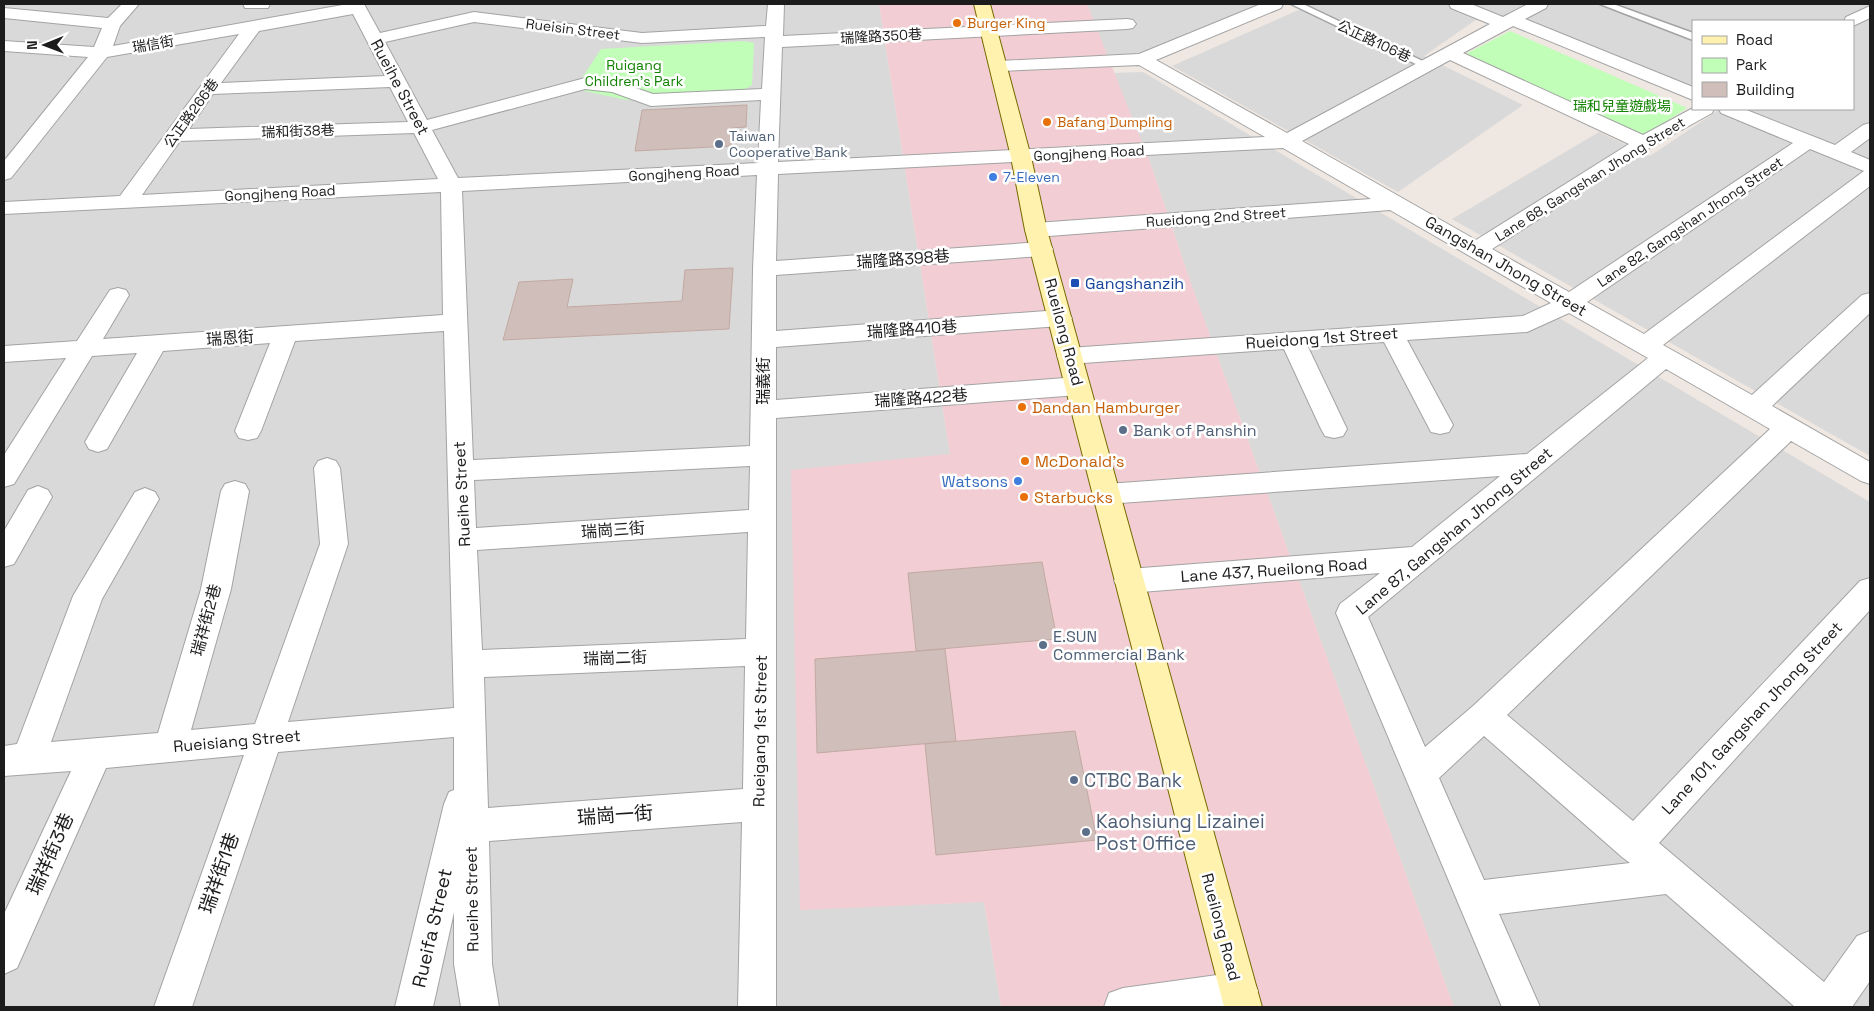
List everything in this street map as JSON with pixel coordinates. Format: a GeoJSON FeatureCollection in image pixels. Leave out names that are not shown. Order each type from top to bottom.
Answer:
{"type":"FeatureCollection","features":[{"type":"Feature","properties":{"kind":"street"},"geometry":{"type":"LineString","coordinates":[[4,174],[102,54],[112,24],[132,4]]}},
{"type":"Feature","properties":{"kind":"street"},"geometry":{"type":"LineString","coordinates":[[251,4],[262,4]]}},
{"type":"Feature","properties":{"kind":"street"},"geometry":{"type":"LineString","coordinates":[[999,66],[1142,59],[1275,4]]}},
{"type":"Feature","properties":{"kind":"street"},"geometry":{"type":"LineString","coordinates":[[1457,4],[1507,21],[1692,94]]}},
{"type":"Feature","properties":{"kind":"street","name":"Gongjheng Road"},"geometry":{"type":"LineString","coordinates":[[4,208],[1286,142],[1540,4]]}},
{"type":"Feature","properties":{"kind":"street","name":"瑞信街"},"geometry":{"type":"LineString","coordinates":[[4,46],[102,54],[357,6]]}},
{"type":"Feature","properties":{"kind":"street","name":"Rueihe Street"},"geometry":{"type":"LineString","coordinates":[[357,6],[451,184],[460,471],[469,664],[473,964],[480,1007]]}},
{"type":"Feature","properties":{"kind":"street"},"geometry":{"type":"LineString","coordinates":[[1854,20],[1870,11]]}},
{"type":"Feature","properties":{"kind":"street"},"geometry":{"type":"LineString","coordinates":[[4,13],[112,24]]}},
{"type":"Feature","properties":{"kind":"street"},"geometry":{"type":"LineString","coordinates":[[928,18],[985,16],[1127,24]]}},
{"type":"Feature","properties":{"kind":"street","name":"瑞隆路350巷"},"geometry":{"type":"LineString","coordinates":[[778,25],[985,16]]}},
{"type":"Feature","properties":{"kind":"street","name":"Rueilong Road"},"geometry":{"type":"LineString","coordinates":[[985,16],[999,66],[1039,240],[1069,356],[1241,999]]}},
{"type":"Feature","properties":{"kind":"street","name":"Rueisin Street"},"geometry":{"type":"LineString","coordinates":[[375,39],[474,17],[642,38],[778,25]]}},
{"type":"Feature","properties":{"kind":"street","name":"公正路266巷"},"geometry":{"type":"LineString","coordinates":[[127,201],[254,25]]}},
{"type":"Feature","properties":{"kind":"street","name":"瑞義街"},"geometry":{"type":"LineString","coordinates":[[764,455],[764,269],[770,94],[778,25]]}},
{"type":"Feature","properties":{"kind":"street"},"geometry":{"type":"LineString","coordinates":[[1449,52],[1644,143]]}},
{"type":"Feature","properties":{"kind":"street","name":"Gangshan Jhong Street"},"geometry":{"type":"LineString","coordinates":[[1142,59],[1870,474]]}},
{"type":"Feature","properties":{"kind":"street"},"geometry":{"type":"LineString","coordinates":[[208,89],[397,81]]}},
{"type":"Feature","properties":{"kind":"street","name":"瑞和街38巷"},"geometry":{"type":"LineString","coordinates":[[175,135],[421,127],[585,83],[616,87],[651,100],[770,94]]}},
{"type":"Feature","properties":{"kind":"street","name":"Lane 68, Gangshan Jhong Street"},"geometry":{"type":"LineString","coordinates":[[1476,249],[1644,143],[1703,110]]}},
{"type":"Feature","properties":{"kind":"street"},"geometry":{"type":"LineString","coordinates":[[1731,110],[1870,167]]}},
{"type":"Feature","properties":{"kind":"street"},"geometry":{"type":"LineString","coordinates":[[1836,153],[1870,129]]}},
{"type":"Feature","properties":{"kind":"street","name":"Lane 82, Gangshan Jhong Street"},"geometry":{"type":"LineString","coordinates":[[1571,302],[1810,141]]}},
{"type":"Feature","properties":{"kind":"street"},"geometry":{"type":"LineString","coordinates":[[4,147],[26,147]]}},
{"type":"Feature","properties":{"kind":"street","name":"Lane 87, Gangshan Jhong Street"},"geometry":{"type":"LineString","coordinates":[[1521,1007],[1351,614],[1534,464],[1655,351],[1870,176]]}},
{"type":"Feature","properties":{"kind":"street","name":"Rueidong 2nd Street"},"geometry":{"type":"LineString","coordinates":[[1039,240],[1396,203]]}},
{"type":"Feature","properties":{"kind":"street","name":"瑞隆路398巷"},"geometry":{"type":"LineString","coordinates":[[764,269],[1039,240]]}},
{"type":"Feature","properties":{"kind":"street"},"geometry":{"type":"LineString","coordinates":[[4,477],[118,295]]}},
{"type":"Feature","properties":{"kind":"street"},"geometry":{"type":"LineString","coordinates":[[1754,408],[1870,300]]}},
{"type":"Feature","properties":{"kind":"street","name":"Rueidong 1st Street"},"geometry":{"type":"LineString","coordinates":[[1069,356],[1527,324],[1571,302]]}},
{"type":"Feature","properties":{"kind":"street","name":"瑞隆路410巷"},"geometry":{"type":"LineString","coordinates":[[764,340],[1060,318]]}},
{"type":"Feature","properties":{"kind":"street","name":"瑞恩街"},"geometry":{"type":"LineString","coordinates":[[4,354],[456,322]]}},
{"type":"Feature","properties":{"kind":"street"},"geometry":{"type":"LineString","coordinates":[[1391,333],[1440,425]]}},
{"type":"Feature","properties":{"kind":"street"},"geometry":{"type":"LineString","coordinates":[[248,431],[286,334]]}},
{"type":"Feature","properties":{"kind":"street"},"geometry":{"type":"LineString","coordinates":[[1292,340],[1334,429]]}},
{"type":"Feature","properties":{"kind":"street"},"geometry":{"type":"LineString","coordinates":[[98,442],[155,343]]}},
{"type":"Feature","properties":{"kind":"street","name":"瑞隆路422巷"},"geometry":{"type":"LineString","coordinates":[[763,410],[1078,386]]}},
{"type":"Feature","properties":{"kind":"street"},"geometry":{"type":"LineString","coordinates":[[1420,773],[1484,716],[1789,427]]}},
{"type":"Feature","properties":{"kind":"street"},"geometry":{"type":"LineString","coordinates":[[460,471],[764,455]]}},
{"type":"Feature","properties":{"kind":"street","name":"Rueigang 1st Street"},"geometry":{"type":"LineString","coordinates":[[757,1007],[764,455]]}},
{"type":"Feature","properties":{"kind":"street"},"geometry":{"type":"LineString","coordinates":[[1106,494],[1534,464]]}},
{"type":"Feature","properties":{"kind":"street","name":"瑞祥街1巷"},"geometry":{"type":"LineString","coordinates":[[173,1007],[334,544],[327,468]]}},
{"type":"Feature","properties":{"kind":"street","name":"瑞祥街2巷"},"geometry":{"type":"LineString","coordinates":[[170,747],[216,589],[235,491]]}},
{"type":"Feature","properties":{"kind":"street"},"geometry":{"type":"LineString","coordinates":[[4,556],[38,497]]}},
{"type":"Feature","properties":{"kind":"street"},"geometry":{"type":"LineString","coordinates":[[16,760],[88,596],[145,499]]}},
{"type":"Feature","properties":{"kind":"street","name":"瑞崗三街"},"geometry":{"type":"LineString","coordinates":[[464,540],[762,520]]}},
{"type":"Feature","properties":{"kind":"street","name":"Lane 437, Rueilong Road"},"geometry":{"type":"LineString","coordinates":[[1129,581],[1419,558]]}},
{"type":"Feature","properties":{"kind":"street","name":"Lane 101, Gangshan Jhong Street"},"geometry":{"type":"LineString","coordinates":[[1634,845],[1870,590]]}},
{"type":"Feature","properties":{"kind":"street","name":"瑞崗二街"},"geometry":{"type":"LineString","coordinates":[[469,664],[761,652]]}},
{"type":"Feature","properties":{"kind":"street"},"geometry":{"type":"LineString","coordinates":[[1484,716],[1824,1007]]}},
{"type":"Feature","properties":{"kind":"street","name":"Rueisiang Street"},"geometry":{"type":"LineString","coordinates":[[16,760],[470,722]]}},
{"type":"Feature","properties":{"kind":"street","name":"瑞祥街3巷"},"geometry":{"type":"LineString","coordinates":[[4,955],[96,752]]}},
{"type":"Feature","properties":{"kind":"street","name":"Rueifa Street"},"geometry":{"type":"LineString","coordinates":[[414,1007],[471,761]]}},
{"type":"Feature","properties":{"kind":"street","name":"瑞崗一街"},"geometry":{"type":"LineString","coordinates":[[472,826],[759,804]]}},
{"type":"Feature","properties":{"kind":"street"},"geometry":{"type":"LineString","coordinates":[[1474,899],[1670,876]]}},
{"type":"Feature","properties":{"kind":"street"},"geometry":{"type":"LineString","coordinates":[[1829,1007],[1870,949]]}},
{"type":"Feature","properties":{"kind":"street"},"geometry":{"type":"LineString","coordinates":[[1123,1007],[1241,999]]}},
{"type":"Feature","properties":{"kind":"lane","name":"公正路106巷"},"geometry":{"type":"LineString","coordinates":[[1296,4],[1426,65]]}},
{"type":"Feature","properties":{"kind":"lane"},"geometry":{"type":"LineString","coordinates":[[1604,4],[1692,37]]}},
{"type":"Feature","properties":{"kind":"shaded area"},"geometry":{"type":"Polygon","coordinates":[[[4,4],[879,4],[950,454],[800,909],[984,902],[1001,1007],[4,1007],[4,4]]]}},
{"type":"Feature","properties":{"kind":"shaded area"},"geometry":{"type":"Polygon","coordinates":[[[879,4],[1087,4],[1151,165],[1192,286],[1454,1007],[1001,1007],[984,902],[800,910],[791,470],[950,454],[879,4]]]}},
{"type":"Feature","properties":{"kind":"shaded area"},"geometry":{"type":"Polygon","coordinates":[[[1087,4],[1262,4],[1141,54],[1107,55],[1087,4]]]}},
{"type":"Feature","properties":{"kind":"shaded area"},"geometry":{"type":"Polygon","coordinates":[[[1312,4],[1870,4],[1870,456],[1452,219],[1599,132],[1650,156],[1717,111],[1716,110],[1854,110],[1854,20],[1692,20],[1692,100],[1487,12],[1424,56],[1523,105],[1398,192],[1172,66],[1312,4]]]}},
{"type":"Feature","properties":{"kind":"shaded area"},"geometry":{"type":"Polygon","coordinates":[[[1143,72],[1870,502],[1870,1007],[1454,1007],[1192,286],[1151,165],[1114,73],[1143,72]]]}},
{"type":"Feature","properties":{"kind":"green space","name":"瑞和兒童遊戲場"},"geometry":{"type":"Polygon","coordinates":[[[1510,31],[1687,108],[1636,141],[1458,58],[1510,31]]]}},
{"type":"Feature","properties":{"kind":"green space","name":"Ruigang Children's Park"},"geometry":{"type":"Polygon","coordinates":[[[743,41],[754,43],[752,85],[742,91],[627,100],[575,89],[601,49],[743,41]]]}},
{"type":"Feature","properties":{"kind":"building"},"geometry":{"type":"Polygon","coordinates":[[[747,105],[746,127],[732,128],[731,146],[635,151],[642,110],[747,105]]]}},
{"type":"Feature","properties":{"kind":"building"},"geometry":{"type":"Polygon","coordinates":[[[733,268],[729,329],[503,340],[519,282],[573,279],[567,307],[682,301],[685,270],[733,268]]]}},
{"type":"Feature","properties":{"kind":"building"},"geometry":{"type":"Polygon","coordinates":[[[1042,562],[1057,639],[916,651],[908,573],[1042,562]]]}},
{"type":"Feature","properties":{"kind":"building"},"geometry":{"type":"Polygon","coordinates":[[[945,649],[956,741],[817,753],[815,659],[945,649]]]}},
{"type":"Feature","properties":{"kind":"building"},"geometry":{"type":"Polygon","coordinates":[[[1075,731],[1097,840],[936,855],[925,744],[1075,731]]]}},
{"type":"Feature","properties":{"kind":"place","name":"Burger King"},"geometry":{"type":"Point","coordinates":[957,23]}},
{"type":"Feature","properties":{"kind":"place","name":"Bafang Dumpling"},"geometry":{"type":"Point","coordinates":[1047,122]}},
{"type":"Feature","properties":{"kind":"place","name":"Taiwan Cooperative Bank"},"geometry":{"type":"Point","coordinates":[719,144]}},
{"type":"Feature","properties":{"kind":"place","name":"7-Eleven"},"geometry":{"type":"Point","coordinates":[993,177]}},
{"type":"Feature","properties":{"kind":"place","name":"Gangshanzih"},"geometry":{"type":"Point","coordinates":[1075,283]}},
{"type":"Feature","properties":{"kind":"place","name":"Dandan Hamburger"},"geometry":{"type":"Point","coordinates":[1022,407]}},
{"type":"Feature","properties":{"kind":"place","name":"Bank of Panshin"},"geometry":{"type":"Point","coordinates":[1123,430]}},
{"type":"Feature","properties":{"kind":"place","name":"McDonald's"},"geometry":{"type":"Point","coordinates":[1025,461]}},
{"type":"Feature","properties":{"kind":"place","name":"Watsons"},"geometry":{"type":"Point","coordinates":[1018,481]}},
{"type":"Feature","properties":{"kind":"place","name":"Starbucks"},"geometry":{"type":"Point","coordinates":[1024,497]}},
{"type":"Feature","properties":{"kind":"place","name":"E.SUN Commercial Bank"},"geometry":{"type":"Point","coordinates":[1043,645]}},
{"type":"Feature","properties":{"kind":"place","name":"CTBC Bank"},"geometry":{"type":"Point","coordinates":[1074,780]}},
{"type":"Feature","properties":{"kind":"place","name":"Kaohsiung Lizainei Post Office"},"geometry":{"type":"Point","coordinates":[1086,832]}}]}
